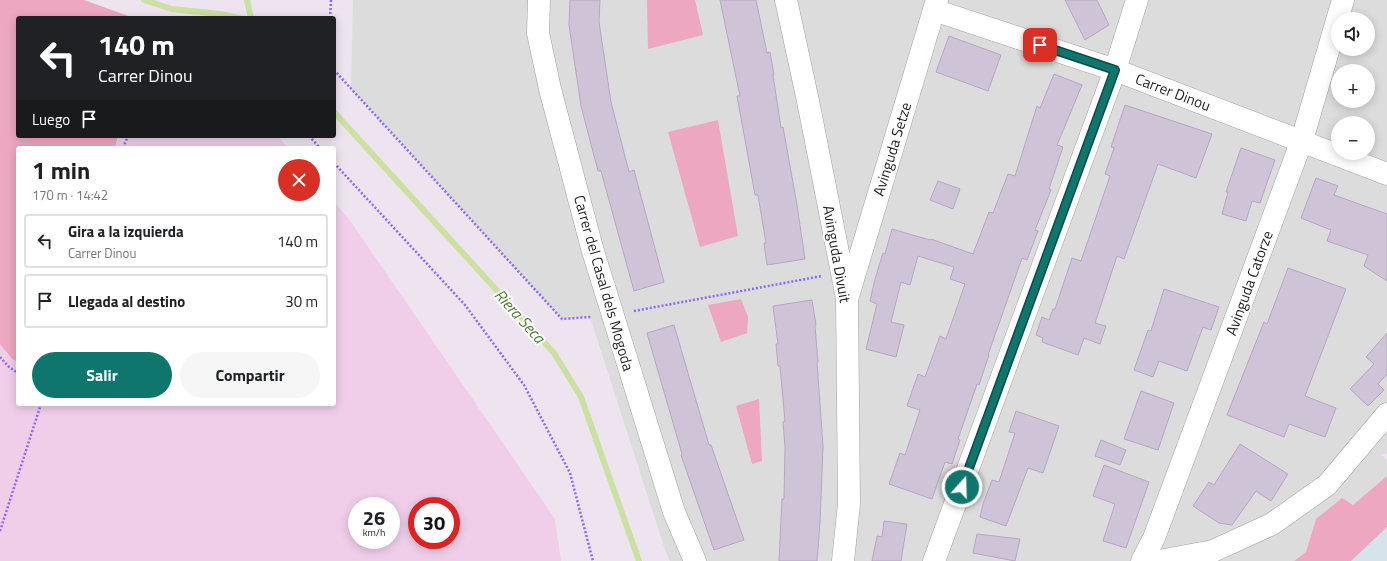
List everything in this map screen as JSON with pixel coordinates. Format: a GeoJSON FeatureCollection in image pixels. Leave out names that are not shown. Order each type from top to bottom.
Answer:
{"type":"FeatureCollection","features":[{"type":"Feature","properties":{"kind":"street","name":"Carrer del Casal dels Mogoda"},"geometry":{"type":"LineString","coordinates":[[539,0],[538,33],[550,89],[592,248],[674,512],[695,561]]}},
{"type":"Feature","properties":{"kind":"street","name":"Avinguda Divuit"},"geometry":{"type":"LineString","coordinates":[[786,0],[808,101],[847,298],[849,504],[843,561]]}},
{"type":"Feature","properties":{"kind":"street"},"geometry":{"type":"LineString","coordinates":[[934,561],[1115,70],[1137,0]]}},
{"type":"Feature","properties":{"kind":"street","name":"Avinguda Catorze"},"geometry":{"type":"LineString","coordinates":[[1142,561],[1154,538],[1302,140],[1343,0]]}},
{"type":"Feature","properties":{"kind":"street","name":"Carrer Dinou"},"geometry":{"type":"LineString","coordinates":[[936,5],[1302,140],[1387,174]]}},
{"type":"Feature","properties":{"kind":"street","name":"Avinguda Setze"},"geometry":{"type":"LineString","coordinates":[[847,298],[936,5]]}},
{"type":"Feature","properties":{"kind":"street"},"geometry":{"type":"LineString","coordinates":[[1159,561],[1213,551],[1272,524],[1327,485],[1387,414]]}},
{"type":"Feature","properties":{"kind":"path"},"geometry":{"type":"LineString","coordinates":[[330,16],[331,0]]}},
{"type":"Feature","properties":{"kind":"path"},"geometry":{"type":"LineString","coordinates":[[336,72],[562,319],[613,314],[842,273]]}},
{"type":"Feature","properties":{"kind":"path"},"geometry":{"type":"LineString","coordinates":[[311,138],[318,146]]}},
{"type":"Feature","properties":{"kind":"path"},"geometry":{"type":"LineString","coordinates":[[336,165],[466,305],[524,385],[570,473],[593,561]]}},
{"type":"Feature","properties":{"kind":"path"},"geometry":{"type":"LineString","coordinates":[[0,357],[16,372]]}},
{"type":"Feature","properties":{"kind":"path"},"geometry":{"type":"LineString","coordinates":[[0,531],[40,406]]}},
{"type":"Feature","properties":{"kind":"shaded area"},"geometry":{"type":"Polygon","coordinates":[[[0,0],[84,0],[128,16],[16,16],[16,138],[118,138],[116,146],[16,146],[16,361],[12,359],[0,344],[0,0]]]}},
{"type":"Feature","properties":{"kind":"shaded area"},"geometry":{"type":"Polygon","coordinates":[[[353,0],[1387,0],[1387,454],[1382,455],[1387,460],[1387,476],[1353,505],[1316,519],[1306,552],[1294,561],[670,561],[666,553],[590,317],[562,319],[351,88],[353,0]]]}},
{"type":"Feature","properties":{"kind":"shaded area"},"geometry":{"type":"Polygon","coordinates":[[[647,0],[695,0],[703,35],[648,49],[647,0]]]}},
{"type":"Feature","properties":{"kind":"shaded area"},"geometry":{"type":"Polygon","coordinates":[[[718,120],[738,236],[700,247],[668,132],[718,120]]]}},
{"type":"Feature","properties":{"kind":"shaded area"},"geometry":{"type":"Polygon","coordinates":[[[118,138],[280,138],[286,146],[116,146],[118,138]]]}},
{"type":"Feature","properties":{"kind":"shaded area"},"geometry":{"type":"Polygon","coordinates":[[[336,204],[349,219],[555,519],[561,561],[0,561],[0,344],[12,359],[16,361],[16,406],[336,406],[336,204]]]}},
{"type":"Feature","properties":{"kind":"shaded area"},"geometry":{"type":"Polygon","coordinates":[[[741,299],[748,317],[747,333],[721,342],[708,305],[741,299]]]}},
{"type":"Feature","properties":{"kind":"shaded area"},"geometry":{"type":"Polygon","coordinates":[[[759,399],[762,461],[752,464],[736,406],[759,399]]]}},
{"type":"Feature","properties":{"kind":"shaded area"},"geometry":{"type":"Polygon","coordinates":[[[1387,476],[1387,527],[1351,561],[1294,561],[1306,552],[1316,519],[1342,498],[1353,505],[1387,476]]]}},
{"type":"Feature","properties":{"kind":"shaded area"},"geometry":{"type":"Polygon","coordinates":[[[1387,527],[1387,561],[1351,561],[1387,527]]]}},
{"type":"Feature","properties":{"kind":"building"},"geometry":{"type":"Polygon","coordinates":[[[570,0],[600,0],[599,22],[611,102],[629,172],[634,170],[664,282],[634,291],[601,171],[598,171],[581,106],[569,25],[570,0]]]}},
{"type":"Feature","properties":{"kind":"building"},"geometry":{"type":"Polygon","coordinates":[[[720,0],[756,0],[767,53],[770,52],[781,128],[783,127],[805,259],[767,265],[764,243],[766,243],[758,195],[755,195],[737,96],[740,96],[720,0]]]}},
{"type":"Feature","properties":{"kind":"building"},"geometry":{"type":"Polygon","coordinates":[[[1065,0],[1097,0],[1109,25],[1085,40],[1065,0]]]}},
{"type":"Feature","properties":{"kind":"building"},"geometry":{"type":"Polygon","coordinates":[[[949,36],[1001,55],[988,91],[936,72],[949,36]]]}},
{"type":"Feature","properties":{"kind":"building"},"geometry":{"type":"Polygon","coordinates":[[[1054,74],[1082,85],[1057,145],[1063,147],[1049,189],[1051,190],[1035,230],[1038,231],[1027,260],[1022,258],[979,385],[977,384],[958,439],[960,440],[952,464],[945,462],[932,499],[889,484],[900,453],[905,455],[920,410],[907,406],[918,374],[925,377],[940,336],[946,339],[965,284],[950,279],[954,267],[918,256],[910,285],[901,282],[891,322],[904,325],[896,357],[866,349],[877,304],[870,301],[875,279],[883,253],[885,254],[892,229],[930,240],[931,239],[973,254],[989,212],[993,213],[1008,174],[1015,176],[1037,106],[1040,108],[1054,74]]]}},
{"type":"Feature","properties":{"kind":"building"},"geometry":{"type":"Polygon","coordinates":[[[1125,105],[1212,134],[1196,178],[1158,164],[1124,259],[1117,256],[1095,323],[1106,326],[1100,344],[1084,338],[1078,355],[1042,342],[1043,338],[1036,335],[1042,317],[1049,320],[1053,309],[1055,309],[1072,258],[1081,261],[1110,176],[1105,174],[1114,148],[1111,147],[1125,105]]]}},
{"type":"Feature","properties":{"kind":"building"},"geometry":{"type":"Polygon","coordinates":[[[1241,148],[1275,160],[1260,203],[1252,201],[1246,221],[1222,214],[1228,192],[1226,192],[1241,148]]]}},
{"type":"Feature","properties":{"kind":"building"},"geometry":{"type":"Polygon","coordinates":[[[1316,178],[1338,186],[1334,195],[1387,214],[1387,281],[1364,266],[1368,255],[1327,241],[1331,230],[1301,218],[1316,178]]]}},
{"type":"Feature","properties":{"kind":"building"},"geometry":{"type":"Polygon","coordinates":[[[938,181],[960,189],[953,209],[930,200],[938,181]]]}},
{"type":"Feature","properties":{"kind":"building"},"geometry":{"type":"Polygon","coordinates":[[[1288,268],[1346,289],[1305,396],[1336,408],[1325,437],[1289,424],[1284,437],[1227,415],[1264,322],[1267,324],[1288,268]]]}},
{"type":"Feature","properties":{"kind":"building"},"geometry":{"type":"Polygon","coordinates":[[[1164,289],[1219,307],[1211,330],[1203,327],[1187,371],[1159,361],[1153,377],[1134,370],[1148,330],[1151,331],[1164,289]]]}},
{"type":"Feature","properties":{"kind":"building"},"geometry":{"type":"Polygon","coordinates":[[[812,300],[816,325],[823,446],[817,561],[779,561],[782,499],[784,499],[785,447],[783,422],[785,421],[780,366],[778,366],[776,344],[778,344],[773,306],[812,300]]]}},
{"type":"Feature","properties":{"kind":"building"},"geometry":{"type":"Polygon","coordinates":[[[674,325],[709,445],[711,445],[744,540],[714,550],[681,455],[682,454],[647,333],[674,325]]]}},
{"type":"Feature","properties":{"kind":"building"},"geometry":{"type":"Polygon","coordinates":[[[1387,333],[1387,375],[1378,384],[1384,390],[1368,406],[1350,389],[1374,364],[1366,357],[1387,333]]]}},
{"type":"Feature","properties":{"kind":"building"},"geometry":{"type":"Polygon","coordinates":[[[1141,391],[1174,403],[1158,450],[1124,439],[1141,391]]]}},
{"type":"Feature","properties":{"kind":"building"},"geometry":{"type":"Polygon","coordinates":[[[1016,411],[1059,426],[1043,473],[1028,468],[1006,526],[980,517],[992,480],[999,482],[1015,433],[1009,432],[1016,411]]]}},
{"type":"Feature","properties":{"kind":"building"},"geometry":{"type":"Polygon","coordinates":[[[1101,440],[1126,450],[1120,465],[1095,456],[1101,440]]]}},
{"type":"Feature","properties":{"kind":"building"},"geometry":{"type":"Polygon","coordinates":[[[1240,444],[1288,474],[1271,501],[1256,491],[1232,525],[1219,523],[1193,506],[1209,482],[1214,485],[1240,444]]]}},
{"type":"Feature","properties":{"kind":"building"},"geometry":{"type":"Polygon","coordinates":[[[1104,465],[1149,482],[1126,548],[1103,541],[1115,504],[1093,496],[1104,465]]]}},
{"type":"Feature","properties":{"kind":"building"},"geometry":{"type":"Polygon","coordinates":[[[884,521],[907,524],[901,561],[872,561],[877,536],[882,537],[884,521]]]}},
{"type":"Feature","properties":{"kind":"building"},"geometry":{"type":"Polygon","coordinates":[[[977,534],[1020,539],[1015,561],[973,553],[977,534]]]}},
{"type":"Feature","properties":{"kind":"waterway","name":"Riera Seca"},"geometry":{"type":"LineString","coordinates":[[144,0],[172,9],[230,16]]}},
{"type":"Feature","properties":{"kind":"waterway"},"geometry":{"type":"LineString","coordinates":[[247,0],[251,16]]}},
{"type":"Feature","properties":{"kind":"waterway","name":"Riera Seca"},"geometry":{"type":"LineString","coordinates":[[336,114],[554,353],[581,397],[639,561]]}},
{"type":"Feature","properties":{"kind":"route"},"geometry":{"type":"LineString","coordinates":[[962,487],[1115,70],[1040,45]]}}]}
